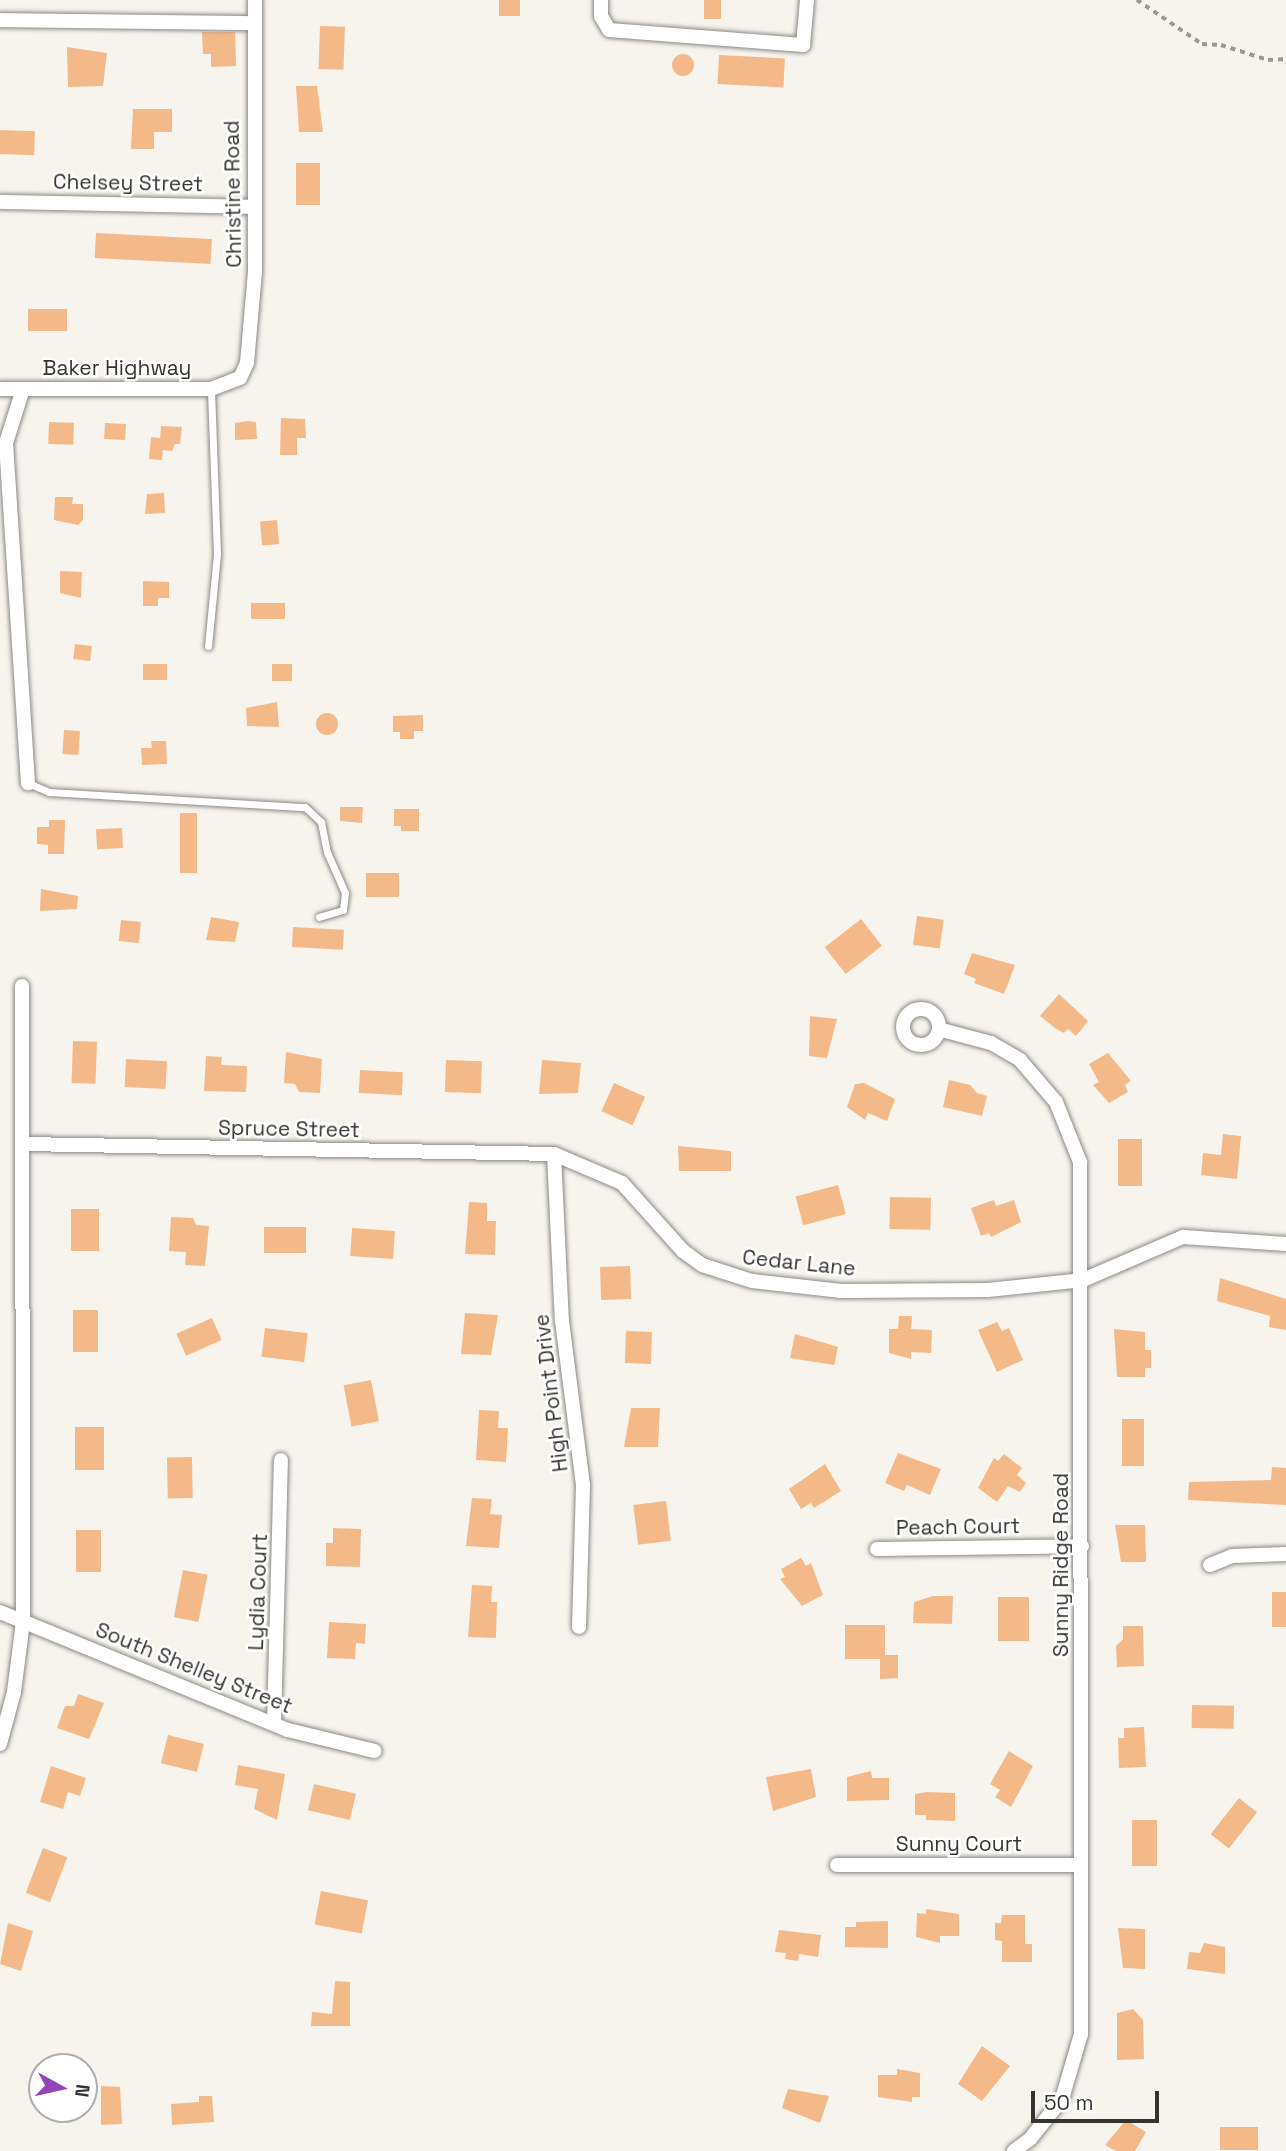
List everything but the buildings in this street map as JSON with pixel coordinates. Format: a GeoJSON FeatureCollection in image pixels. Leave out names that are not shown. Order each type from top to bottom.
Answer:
{"type":"FeatureCollection","features":[{"type":"Feature","properties":{"kind":"street","name":"Christine Road"},"geometry":{"type":"LineString","coordinates":[[233,383],[247,363],[255,271],[255,0]]}},
{"type":"Feature","properties":{"kind":"street"},"geometry":{"type":"LineString","coordinates":[[601,0],[601,16],[609,30],[803,45],[807,0]]}},
{"type":"Feature","properties":{"kind":"street"},"geometry":{"type":"LineString","coordinates":[[0,20],[254,23]]}},
{"type":"Feature","properties":{"kind":"street","name":"Chelsey Street"},"geometry":{"type":"LineString","coordinates":[[0,202],[254,207]]}},
{"type":"Feature","properties":{"kind":"street","name":"Baker Highway"},"geometry":{"type":"LineString","coordinates":[[0,388],[211,388],[233,383]]}},
{"type":"Feature","properties":{"kind":"street"},"geometry":{"type":"LineString","coordinates":[[23,389],[6,443],[28,783]]}},
{"type":"Feature","properties":{"kind":"street"},"geometry":{"type":"LineString","coordinates":[[0,1744],[14,1692],[23,1622],[22,986]]}},
{"type":"Feature","properties":{"kind":"street","name":"Sunny Ridge Road"},"geometry":{"type":"LineString","coordinates":[[942,1030],[991,1043],[1020,1060],[1056,1102],[1080,1162],[1083,1280],[1081,2034],[1075,2067],[1062,2099],[1030,2139],[1014,2151]]}},
{"type":"Feature","properties":{"kind":"street","name":"Spruce Street"},"geometry":{"type":"LineString","coordinates":[[24,1144],[554,1154]]}},
{"type":"Feature","properties":{"kind":"street","name":"Cedar Lane"},"geometry":{"type":"LineString","coordinates":[[554,1154],[622,1183],[683,1251],[727,1276],[841,1290],[988,1290],[1083,1280]]}},
{"type":"Feature","properties":{"kind":"street","name":"High Point Drive"},"geometry":{"type":"LineString","coordinates":[[554,1154],[562,1321],[583,1485],[579,1627]]}},
{"type":"Feature","properties":{"kind":"street"},"geometry":{"type":"LineString","coordinates":[[1083,1280],[1183,1237],[1286,1244]]}},
{"type":"Feature","properties":{"kind":"street","name":"Lydia Court"},"geometry":{"type":"LineString","coordinates":[[274,1724],[281,1461]]}},
{"type":"Feature","properties":{"kind":"street","name":"Peach Court"},"geometry":{"type":"LineString","coordinates":[[877,1549],[1082,1546]]}},
{"type":"Feature","properties":{"kind":"street"},"geometry":{"type":"LineString","coordinates":[[1210,1565],[1232,1556],[1286,1554]]}},
{"type":"Feature","properties":{"kind":"street","name":"South Shelley Street"},"geometry":{"type":"LineString","coordinates":[[0,1612],[274,1724],[375,1751]]}},
{"type":"Feature","properties":{"kind":"street","name":"Sunny Court"},"geometry":{"type":"LineString","coordinates":[[837,1865],[1080,1865]]}},
{"type":"Feature","properties":{"kind":"lane"},"geometry":{"type":"LineString","coordinates":[[208,646],[217,554],[211,388]]}},
{"type":"Feature","properties":{"kind":"lane"},"geometry":{"type":"LineString","coordinates":[[28,783],[49,792],[305,807],[321,822],[327,852],[345,893],[343,910],[319,917]]}},
{"type":"Feature","properties":{"kind":"path"},"geometry":{"type":"LineString","coordinates":[[1136,0],[1202,44],[1221,45],[1268,60],[1286,59]]}}]}
